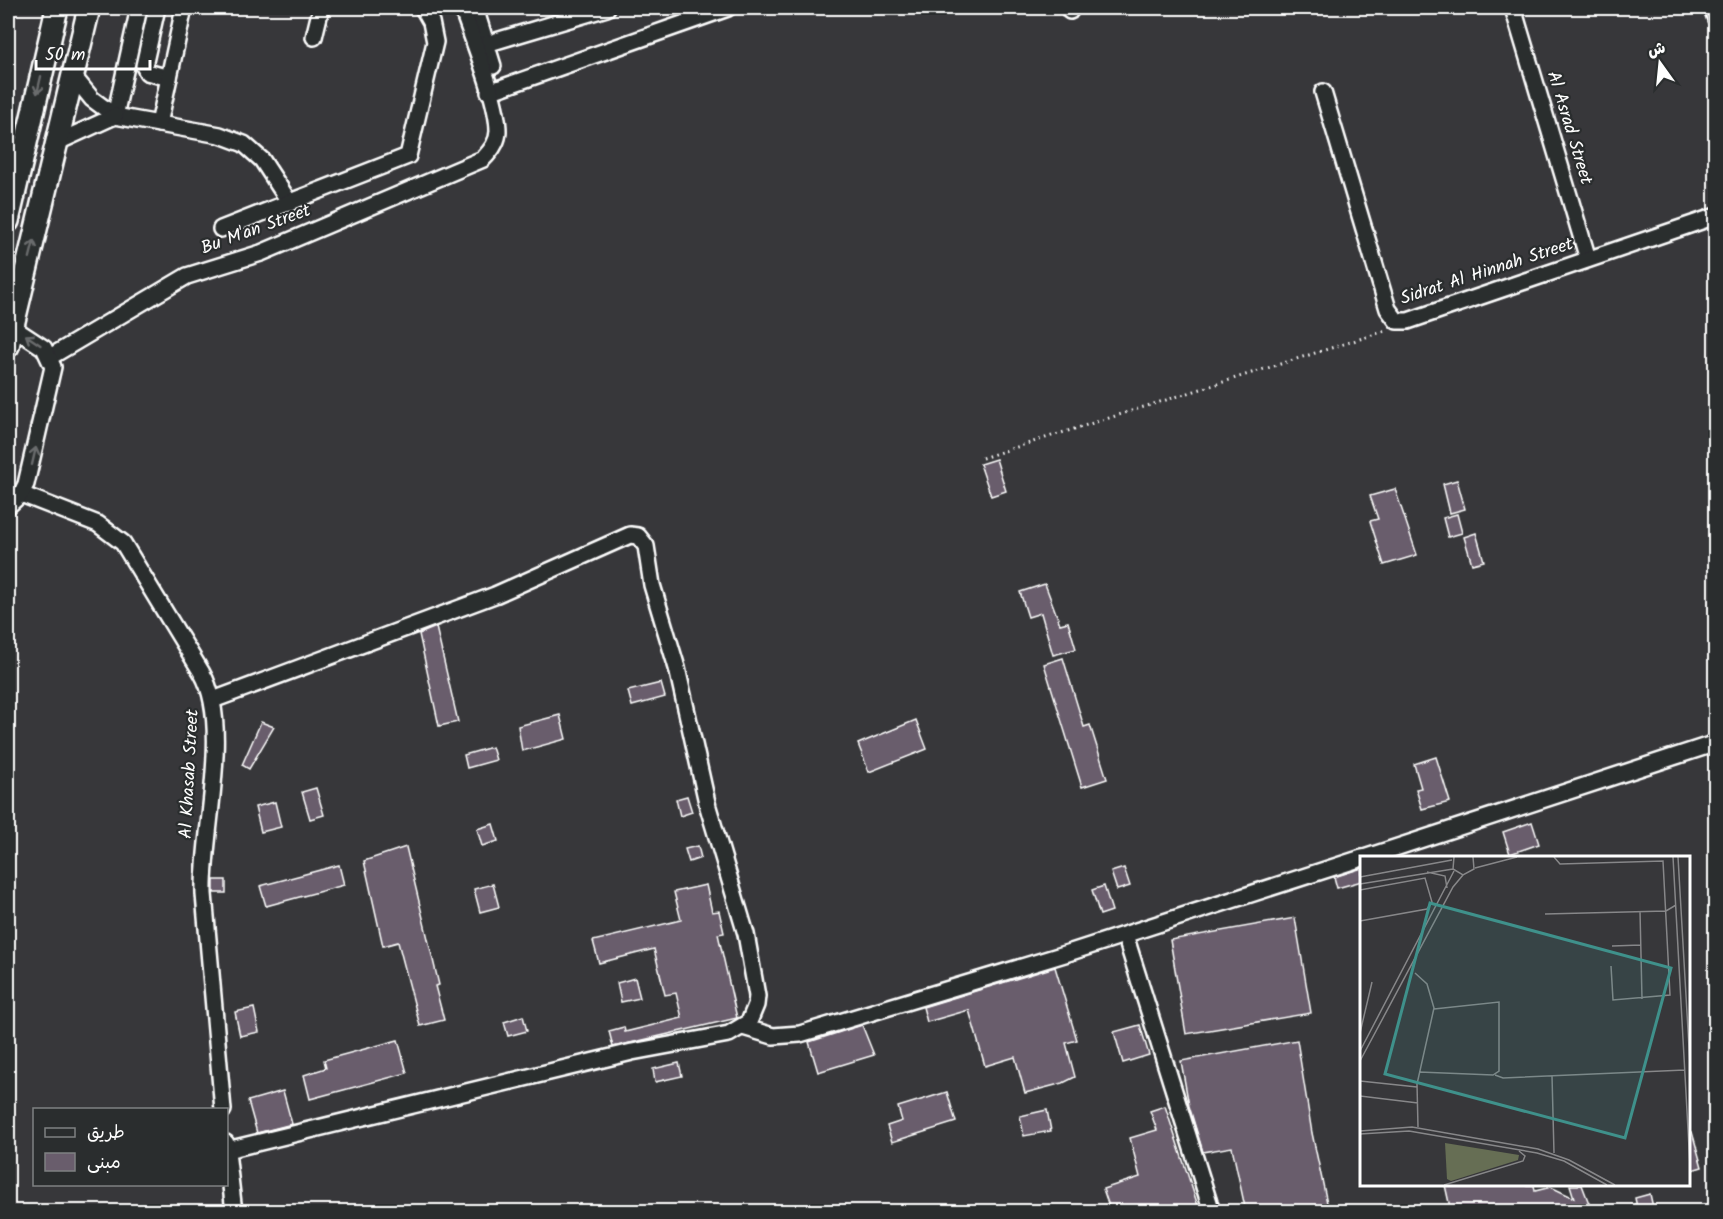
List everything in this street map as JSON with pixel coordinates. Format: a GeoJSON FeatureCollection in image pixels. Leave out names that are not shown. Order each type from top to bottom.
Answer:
{"type":"FeatureCollection","features":[{"type":"Feature","properties":{"kind":"highway"},"geometry":{"type":"LineString","coordinates":[[8,220],[57,8]]}},
{"type":"Feature","properties":{"kind":"highway"},"geometry":{"type":"LineString","coordinates":[[10,337],[89,8]]}},
{"type":"Feature","properties":{"kind":"street"},"geometry":{"type":"LineString","coordinates":[[115,116],[139,8]]}},
{"type":"Feature","properties":{"kind":"street"},"geometry":{"type":"LineString","coordinates":[[157,8],[144,66],[147,72],[169,78]]}},
{"type":"Feature","properties":{"kind":"street"},"geometry":{"type":"LineString","coordinates":[[159,124],[184,8]]}},
{"type":"Feature","properties":{"kind":"street"},"geometry":{"type":"LineString","coordinates":[[314,37],[321,8]]}},
{"type":"Feature","properties":{"kind":"street"},"geometry":{"type":"LineString","coordinates":[[221,229],[408,156],[435,42],[432,22],[423,8]]}},
{"type":"Feature","properties":{"kind":"street","name":"Bu M'an Street"},"geometry":{"type":"LineString","coordinates":[[50,357],[187,276],[270,249],[483,159],[493,147],[498,132],[489,92],[462,8]]}},
{"type":"Feature","properties":{"kind":"street"},"geometry":{"type":"LineString","coordinates":[[475,8],[493,66]]}},
{"type":"Feature","properties":{"kind":"street"},"geometry":{"type":"LineString","coordinates":[[486,44],[607,8]]}},
{"type":"Feature","properties":{"kind":"street"},"geometry":{"type":"LineString","coordinates":[[489,92],[728,8]]}},
{"type":"Feature","properties":{"kind":"street","name":"Al Asrad Street"},"geometry":{"type":"LineString","coordinates":[[1513,8],[1588,259]]}},
{"type":"Feature","properties":{"kind":"street"},"geometry":{"type":"LineString","coordinates":[[1712,8],[1716,19]]}},
{"type":"Feature","properties":{"kind":"street"},"geometry":{"type":"LineString","coordinates":[[74,77],[92,99],[115,116],[220,135],[244,144],[262,160],[290,203]]}},
{"type":"Feature","properties":{"kind":"street","name":"Sidrat Al Hinnah Street"},"geometry":{"type":"LineString","coordinates":[[1323,92],[1388,309],[1393,318],[1403,321],[1716,216]]}},
{"type":"Feature","properties":{"kind":"street"},"geometry":{"type":"LineString","coordinates":[[58,142],[115,116]]}},
{"type":"Feature","properties":{"kind":"street"},"geometry":{"type":"LineString","coordinates":[[8,506],[21,494],[30,473],[52,378],[50,357],[44,348],[10,337]]}},
{"type":"Feature","properties":{"kind":"street","name":"Al Khasab Street"},"geometry":{"type":"LineString","coordinates":[[21,494],[98,524],[123,543],[202,673],[213,700],[212,810],[203,879],[223,1108]]}},
{"type":"Feature","properties":{"kind":"street"},"geometry":{"type":"LineString","coordinates":[[213,700],[495,595],[627,537],[638,536],[646,546],[652,585],[677,668],[708,807],[746,934],[757,996],[753,1014],[743,1027],[729,1034],[632,1052],[228,1150]]}},
{"type":"Feature","properties":{"kind":"street"},"geometry":{"type":"LineString","coordinates":[[1369,856],[1716,743]]}},
{"type":"Feature","properties":{"kind":"street"},"geometry":{"type":"LineString","coordinates":[[743,1027],[774,1036],[800,1034],[1125,935],[1360,859]]}},
{"type":"Feature","properties":{"kind":"street"},"geometry":{"type":"LineString","coordinates":[[1125,935],[1212,1212]]}},
{"type":"Feature","properties":{"kind":"street"},"geometry":{"type":"LineString","coordinates":[[228,1159],[234,1212]]}},
{"type":"Feature","properties":{"kind":"path"},"geometry":{"type":"LineString","coordinates":[[982,458],[1385,331],[1403,321]]}},
{"type":"Feature","properties":{"kind":"building"},"geometry":{"type":"Polygon","coordinates":[[[996,459],[1006,491],[991,496],[980,464],[996,459]]]}},
{"type":"Feature","properties":{"kind":"building"},"geometry":{"type":"Polygon","coordinates":[[[1457,480],[1465,509],[1450,513],[1443,484],[1457,480]]]}},
{"type":"Feature","properties":{"kind":"building"},"geometry":{"type":"Polygon","coordinates":[[[1395,489],[1417,555],[1384,565],[1370,521],[1378,519],[1370,496],[1395,489]]]}},
{"type":"Feature","properties":{"kind":"building"},"geometry":{"type":"Polygon","coordinates":[[[1457,514],[1462,533],[1448,537],[1443,518],[1457,514]]]}},
{"type":"Feature","properties":{"kind":"building"},"geometry":{"type":"Polygon","coordinates":[[[1476,533],[1484,561],[1472,564],[1464,537],[1476,533]]]}},
{"type":"Feature","properties":{"kind":"building"},"geometry":{"type":"Polygon","coordinates":[[[1045,584],[1060,624],[1068,622],[1076,649],[1053,655],[1041,613],[1028,617],[1020,592],[1045,584]]]}},
{"type":"Feature","properties":{"kind":"building"},"geometry":{"type":"Polygon","coordinates":[[[436,627],[458,722],[439,726],[419,634],[436,627]]]}},
{"type":"Feature","properties":{"kind":"building"},"geometry":{"type":"Polygon","coordinates":[[[1063,658],[1084,727],[1090,725],[1107,779],[1082,787],[1044,664],[1063,658]]]}},
{"type":"Feature","properties":{"kind":"building"},"geometry":{"type":"Polygon","coordinates":[[[661,683],[665,697],[632,706],[628,691],[661,683]]]}},
{"type":"Feature","properties":{"kind":"building"},"geometry":{"type":"Polygon","coordinates":[[[560,715],[566,739],[522,751],[518,726],[560,715]]]}},
{"type":"Feature","properties":{"kind":"building"},"geometry":{"type":"Polygon","coordinates":[[[916,720],[927,749],[869,772],[858,744],[916,720]]]}},
{"type":"Feature","properties":{"kind":"building"},"geometry":{"type":"Polygon","coordinates":[[[261,722],[274,727],[249,769],[242,765],[261,722]]]}},
{"type":"Feature","properties":{"kind":"building"},"geometry":{"type":"Polygon","coordinates":[[[492,747],[496,760],[467,768],[464,755],[492,747]]]}},
{"type":"Feature","properties":{"kind":"building"},"geometry":{"type":"Polygon","coordinates":[[[1436,757],[1450,802],[1422,809],[1416,789],[1421,788],[1414,764],[1436,757]]]}},
{"type":"Feature","properties":{"kind":"building"},"geometry":{"type":"Polygon","coordinates":[[[316,788],[324,815],[310,819],[302,792],[316,788]]]}},
{"type":"Feature","properties":{"kind":"building"},"geometry":{"type":"Polygon","coordinates":[[[687,796],[692,812],[680,816],[676,799],[687,796]]]}},
{"type":"Feature","properties":{"kind":"building"},"geometry":{"type":"Polygon","coordinates":[[[275,802],[281,827],[261,832],[255,807],[275,802]]]}},
{"type":"Feature","properties":{"kind":"building"},"geometry":{"type":"Polygon","coordinates":[[[1532,822],[1539,844],[1510,854],[1503,832],[1532,822]]]}},
{"type":"Feature","properties":{"kind":"building"},"geometry":{"type":"Polygon","coordinates":[[[493,824],[498,841],[482,846],[477,829],[493,824]]]}},
{"type":"Feature","properties":{"kind":"building"},"geometry":{"type":"Polygon","coordinates":[[[698,846],[701,858],[689,862],[685,849],[698,846]]]}},
{"type":"Feature","properties":{"kind":"building"},"geometry":{"type":"Polygon","coordinates":[[[406,847],[439,985],[435,986],[444,1020],[420,1026],[398,942],[383,946],[364,861],[406,847]]]}},
{"type":"Feature","properties":{"kind":"building"},"geometry":{"type":"Polygon","coordinates":[[[339,865],[344,885],[266,906],[260,886],[339,865]]]}},
{"type":"Feature","properties":{"kind":"building"},"geometry":{"type":"Polygon","coordinates":[[[1124,868],[1130,886],[1117,890],[1111,872],[1124,868]]]}},
{"type":"Feature","properties":{"kind":"building"},"geometry":{"type":"Polygon","coordinates":[[[1360,869],[1360,882],[1337,888],[1334,877],[1360,869]]]}},
{"type":"Feature","properties":{"kind":"building"},"geometry":{"type":"Polygon","coordinates":[[[214,880],[226,880],[226,893],[214,893],[214,880]]]}},
{"type":"Feature","properties":{"kind":"building"},"geometry":{"type":"Polygon","coordinates":[[[493,884],[499,907],[480,912],[474,889],[493,884]]]}},
{"type":"Feature","properties":{"kind":"building"},"geometry":{"type":"Polygon","coordinates":[[[706,885],[712,912],[719,911],[724,933],[718,934],[737,1018],[613,1047],[609,1031],[624,1027],[625,1032],[682,1018],[676,993],[665,995],[654,949],[599,963],[593,941],[681,920],[674,892],[706,885]]]}},
{"type":"Feature","properties":{"kind":"building"},"geometry":{"type":"Polygon","coordinates":[[[1104,886],[1112,911],[1100,915],[1092,890],[1104,886]]]}},
{"type":"Feature","properties":{"kind":"building"},"geometry":{"type":"Polygon","coordinates":[[[1295,918],[1311,1013],[1186,1034],[1170,940],[1295,918]]]}},
{"type":"Feature","properties":{"kind":"building"},"geometry":{"type":"Polygon","coordinates":[[[1055,967],[1077,1040],[1066,1043],[1075,1077],[1063,1083],[1025,1093],[1015,1057],[985,1066],[969,1010],[927,1022],[923,1007],[1055,967]]]}},
{"type":"Feature","properties":{"kind":"building"},"geometry":{"type":"Polygon","coordinates":[[[635,978],[640,998],[621,1002],[617,983],[635,978]]]}},
{"type":"Feature","properties":{"kind":"building"},"geometry":{"type":"Polygon","coordinates":[[[254,1008],[259,1032],[240,1036],[235,1012],[254,1008]]]}},
{"type":"Feature","properties":{"kind":"building"},"geometry":{"type":"Polygon","coordinates":[[[523,1016],[527,1031],[508,1036],[504,1022],[523,1016]]]}},
{"type":"Feature","properties":{"kind":"building"},"geometry":{"type":"Polygon","coordinates":[[[862,1025],[874,1055],[818,1072],[809,1042],[862,1025]]]}},
{"type":"Feature","properties":{"kind":"building"},"geometry":{"type":"Polygon","coordinates":[[[1140,1025],[1149,1055],[1123,1063],[1114,1032],[1140,1025]]]}},
{"type":"Feature","properties":{"kind":"building"},"geometry":{"type":"Polygon","coordinates":[[[398,1040],[407,1073],[310,1099],[304,1075],[326,1068],[324,1060],[398,1040]]]}},
{"type":"Feature","properties":{"kind":"building"},"geometry":{"type":"Polygon","coordinates":[[[1297,1040],[1312,1133],[1329,1212],[1246,1212],[1232,1147],[1203,1152],[1189,1106],[1181,1061],[1297,1040]]]}},
{"type":"Feature","properties":{"kind":"building"},"geometry":{"type":"Polygon","coordinates":[[[679,1063],[682,1076],[655,1082],[653,1069],[679,1063]]]}},
{"type":"Feature","properties":{"kind":"building"},"geometry":{"type":"Polygon","coordinates":[[[283,1091],[292,1124],[257,1133],[248,1101],[283,1091]]]}},
{"type":"Feature","properties":{"kind":"building"},"geometry":{"type":"Polygon","coordinates":[[[947,1092],[956,1122],[892,1142],[887,1126],[902,1121],[898,1107],[947,1092]]]}},
{"type":"Feature","properties":{"kind":"building"},"geometry":{"type":"Polygon","coordinates":[[[1165,1106],[1200,1212],[1111,1212],[1103,1189],[1140,1177],[1130,1138],[1157,1130],[1150,1111],[1165,1106]]]}},
{"type":"Feature","properties":{"kind":"building"},"geometry":{"type":"Polygon","coordinates":[[[1047,1110],[1051,1131],[1024,1136],[1020,1116],[1047,1110]]]}},
{"type":"Feature","properties":{"kind":"building"},"geometry":{"type":"Polygon","coordinates":[[[1692,1132],[1702,1167],[1690,1171],[1690,1133],[1692,1132]]]}},
{"type":"Feature","properties":{"kind":"building"},"geometry":{"type":"Polygon","coordinates":[[[1445,1186],[1534,1186],[1535,1191],[1551,1187],[1574,1198],[1570,1186],[1582,1186],[1590,1206],[1600,1212],[1451,1212],[1445,1186]]]}},
{"type":"Feature","properties":{"kind":"building"},"geometry":{"type":"Polygon","coordinates":[[[1650,1194],[1654,1212],[1638,1212],[1635,1198],[1650,1194]]]}}]}
